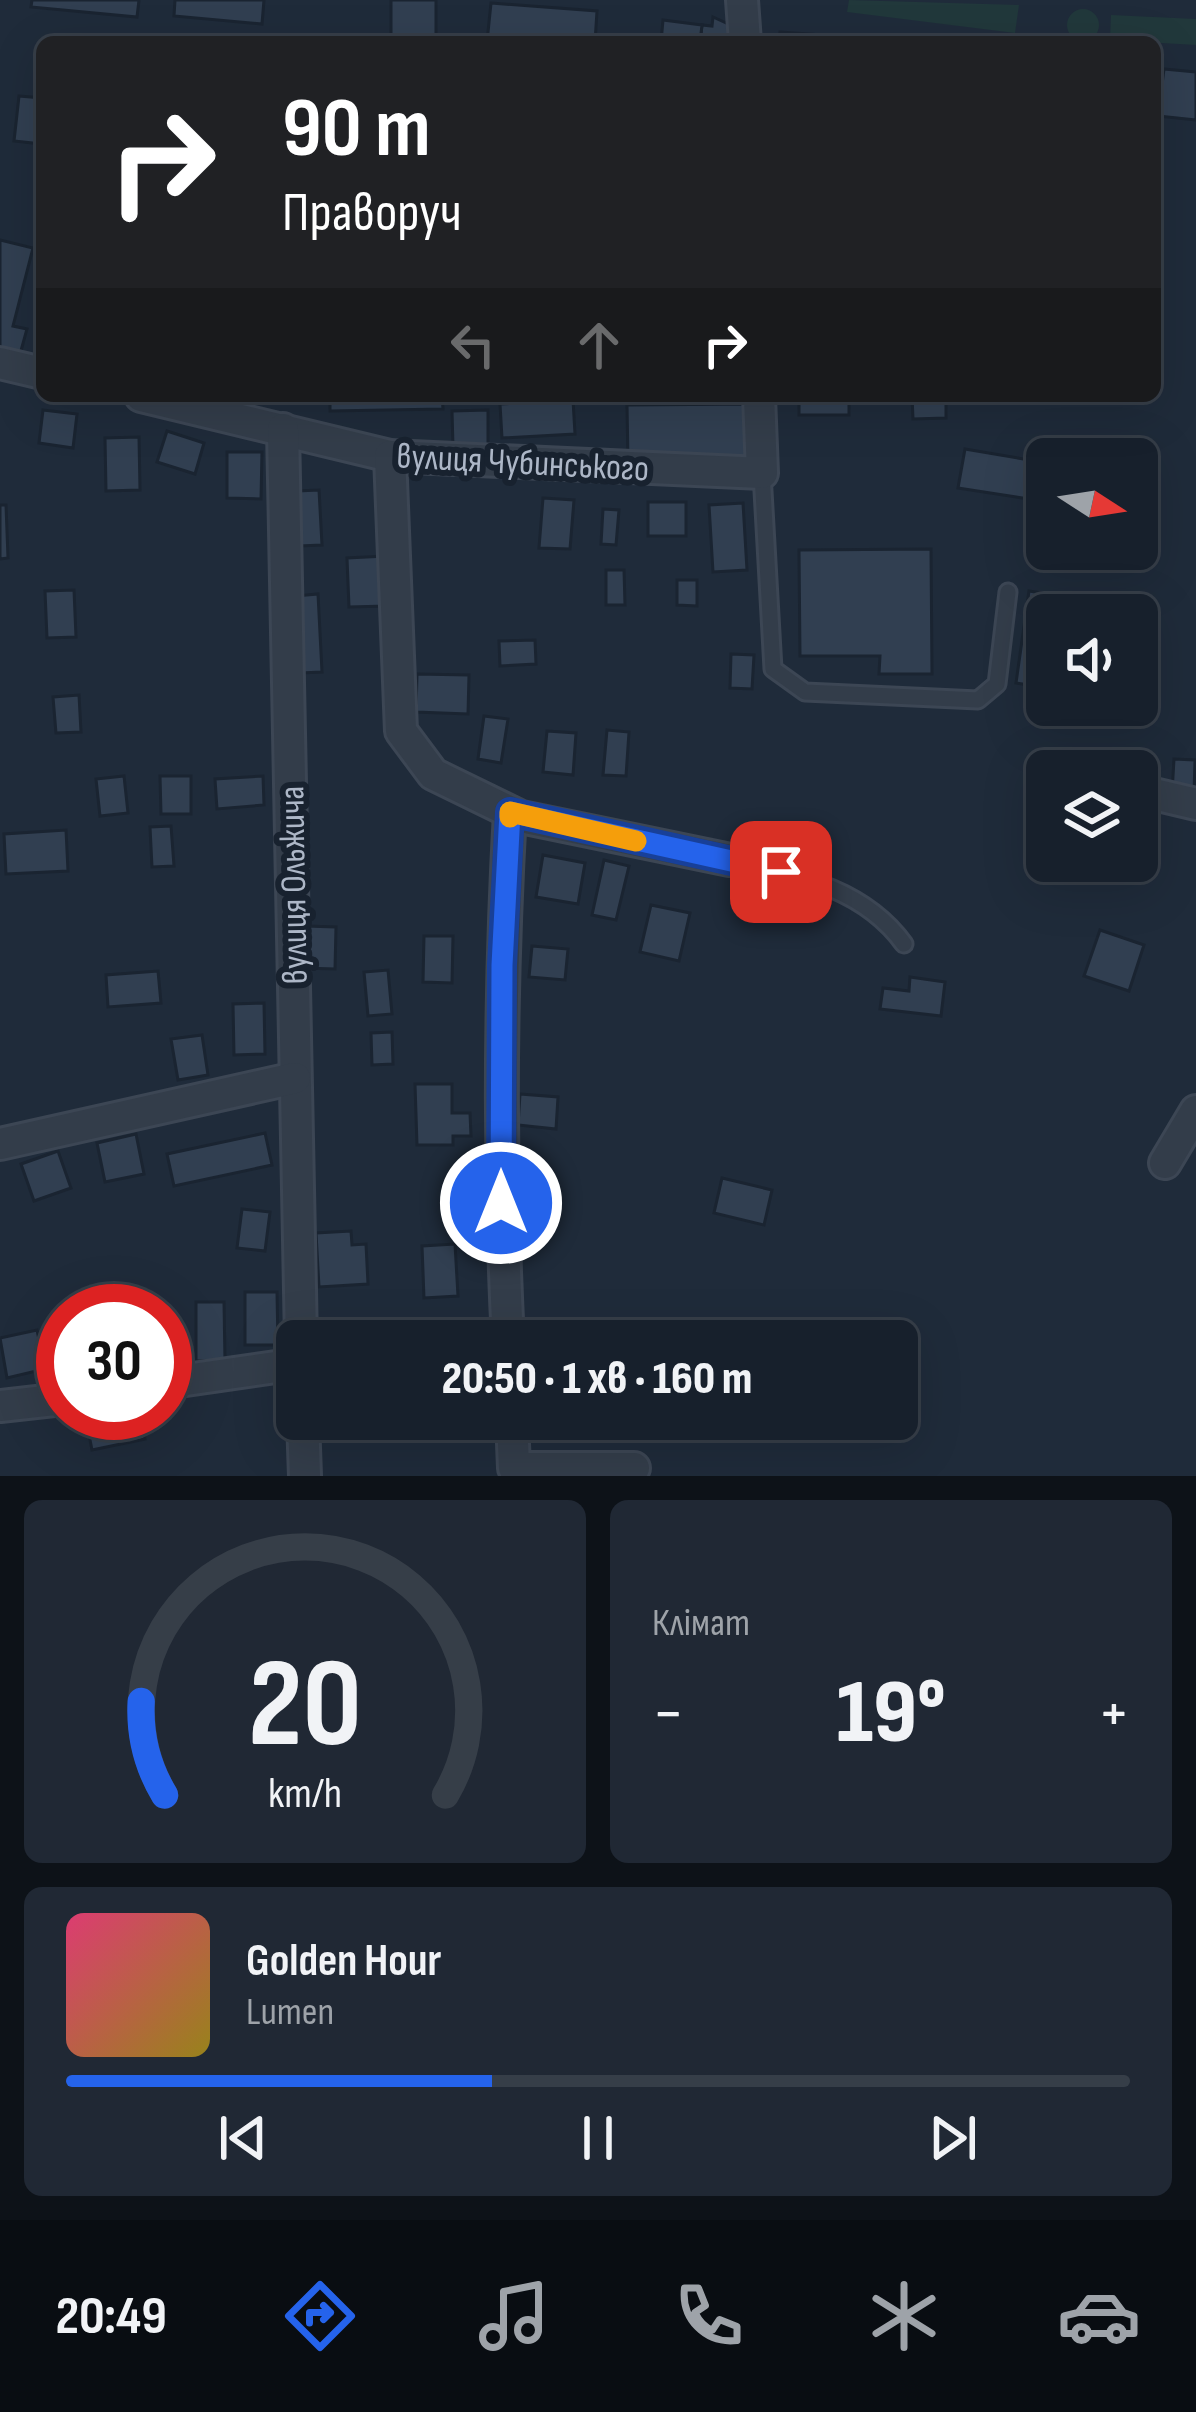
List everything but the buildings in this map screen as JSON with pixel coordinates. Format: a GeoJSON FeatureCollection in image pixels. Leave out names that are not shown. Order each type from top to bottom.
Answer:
{"type":"FeatureCollection","features":[{"type":"Feature","properties":{"kind":"street"},"geometry":{"type":"LineString","coordinates":[[742,0],[745,36]]}},
{"type":"Feature","properties":{"kind":"street"},"geometry":{"type":"LineString","coordinates":[[0,363],[36,372]]}},
{"type":"Feature","properties":{"kind":"street","name":"вулиця Чубинського"},"geometry":{"type":"LineString","coordinates":[[167,402],[390,456],[762,473]]}},
{"type":"Feature","properties":{"kind":"street"},"geometry":{"type":"LineString","coordinates":[[759,402],[762,473]]}},
{"type":"Feature","properties":{"kind":"street","name":"вулиця Ольжича"},"geometry":{"type":"LineString","coordinates":[[284,429],[302,1320]]}},
{"type":"Feature","properties":{"kind":"street"},"geometry":{"type":"LineString","coordinates":[[390,456],[400,731],[433,774],[510,812],[730,860]]}},
{"type":"Feature","properties":{"kind":"street"},"geometry":{"type":"LineString","coordinates":[[1158,795],[1196,804]]}},
{"type":"Feature","properties":{"kind":"street"},"geometry":{"type":"LineString","coordinates":[[507,1320],[501,1203],[502,965],[510,812]]}},
{"type":"Feature","properties":{"kind":"street"},"geometry":{"type":"LineString","coordinates":[[0,1144],[296,1078]]}},
{"type":"Feature","properties":{"kind":"street"},"geometry":{"type":"LineString","coordinates":[[1165,1163],[1196,1111]]}},
{"type":"Feature","properties":{"kind":"street"},"geometry":{"type":"LineString","coordinates":[[192,1379],[276,1367]]}},
{"type":"Feature","properties":{"kind":"street"},"geometry":{"type":"LineString","coordinates":[[0,1406],[36,1402]]}},
{"type":"Feature","properties":{"kind":"street"},"geometry":{"type":"LineString","coordinates":[[304,1440],[305,1476]]}},
{"type":"Feature","properties":{"kind":"street"},"geometry":{"type":"LineString","coordinates":[[513,1440],[514,1468],[634,1468]]}},
{"type":"Feature","properties":{"kind":"lane"},"geometry":{"type":"LineString","coordinates":[[762,473],[773,669],[805,692],[977,700],[997,684],[1009,592]]}},
{"type":"Feature","properties":{"kind":"lane"},"geometry":{"type":"LineString","coordinates":[[730,860],[826,883],[887,920],[904,944]]}},
{"type":"Feature","properties":{"kind":"green space"},"geometry":{"type":"Polygon","coordinates":[[[849,0],[1019,5],[1015,33],[847,12],[849,0]]]}},
{"type":"Feature","properties":{"kind":"green space"},"geometry":{"type":"Polygon","coordinates":[[[1083,9],[1097,19],[1094,36],[1072,36],[1067,25],[1072,14],[1083,9]]]}},
{"type":"Feature","properties":{"kind":"green space"},"geometry":{"type":"Polygon","coordinates":[[[1111,15],[1196,19],[1196,45],[1161,43],[1161,36],[1110,36],[1111,15]]]}},
{"type":"Feature","properties":{"kind":"slow traffic"},"geometry":{"type":"LineString","coordinates":[[510,817],[510,812],[636,841]]}},
{"type":"Feature","properties":{"kind":"route"},"geometry":{"type":"LineString","coordinates":[[501,1203],[502,965],[510,812],[781,872]]}}]}
